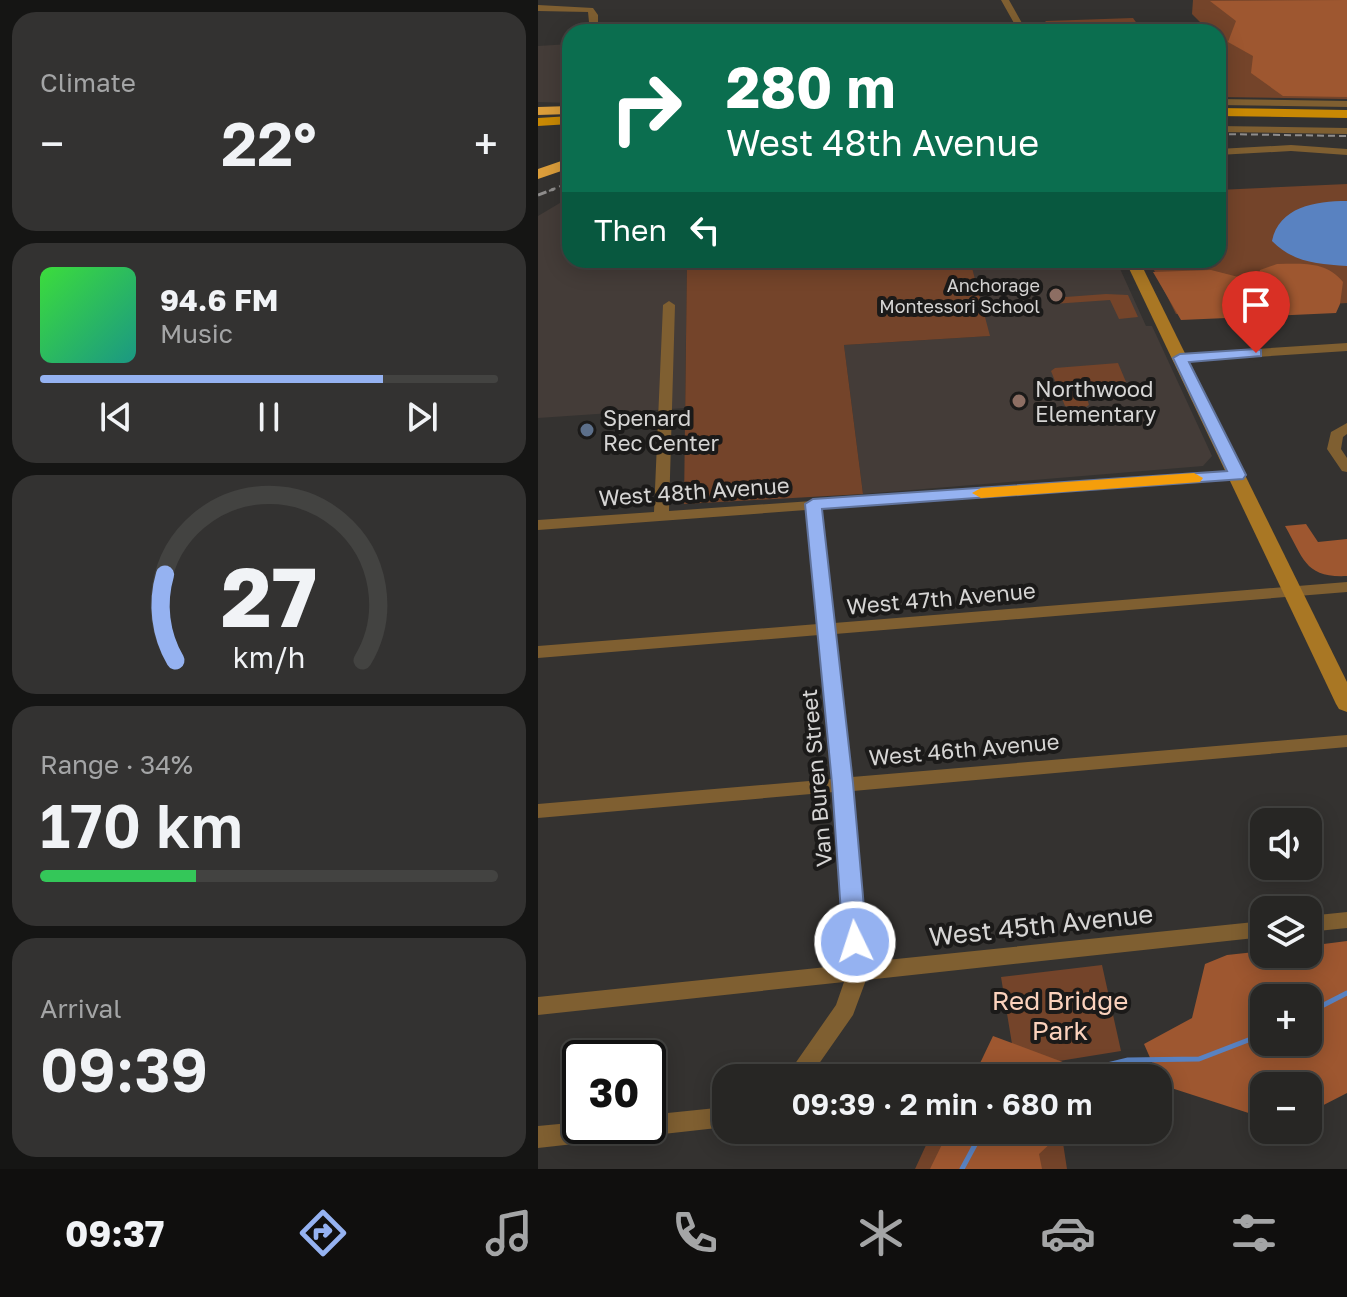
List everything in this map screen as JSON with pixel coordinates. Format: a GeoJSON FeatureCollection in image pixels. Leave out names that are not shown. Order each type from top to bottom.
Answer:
{"type":"FeatureCollection","features":[{"type":"Feature","properties":{"kind":"highway"},"geometry":{"type":"LineString","coordinates":[[538,113],[562,112]]}},
{"type":"Feature","properties":{"kind":"highway"},"geometry":{"type":"LineString","coordinates":[[538,174],[562,166]]}},
{"type":"Feature","properties":{"kind":"main road"},"geometry":{"type":"LineString","coordinates":[[1226,112],[1347,114]]}},
{"type":"Feature","properties":{"kind":"main road"},"geometry":{"type":"LineString","coordinates":[[1226,119],[1347,121]]}},
{"type":"Feature","properties":{"kind":"main road"},"geometry":{"type":"LineString","coordinates":[[538,122],[562,120]]}},
{"type":"Feature","properties":{"kind":"street"},"geometry":{"type":"LineString","coordinates":[[1005,0],[1018,24]]}},
{"type":"Feature","properties":{"kind":"street"},"geometry":{"type":"LineString","coordinates":[[538,8],[590,10],[594,15],[594,24]]}},
{"type":"Feature","properties":{"kind":"street"},"geometry":{"type":"LineString","coordinates":[[1226,102],[1347,104]]}},
{"type":"Feature","properties":{"kind":"street"},"geometry":{"type":"LineString","coordinates":[[1226,129],[1347,131]]}},
{"type":"Feature","properties":{"kind":"street"},"geometry":{"type":"LineString","coordinates":[[1226,152],[1291,148],[1347,152]]}},
{"type":"Feature","properties":{"kind":"street"},"geometry":{"type":"LineString","coordinates":[[1136,268],[1347,704]]}},
{"type":"Feature","properties":{"kind":"street"},"geometry":{"type":"LineString","coordinates":[[661,516],[669,305]]}},
{"type":"Feature","properties":{"kind":"street"},"geometry":{"type":"LineString","coordinates":[[1180,358],[1347,347]]}},
{"type":"Feature","properties":{"kind":"street"},"geometry":{"type":"LineString","coordinates":[[1347,427],[1336,435],[1334,449],[1347,468]]}},
{"type":"Feature","properties":{"kind":"street","name":"West 48th Avenue"},"geometry":{"type":"LineString","coordinates":[[538,525],[1237,475]]}},
{"type":"Feature","properties":{"kind":"street","name":"Van Buren Street"},"geometry":{"type":"LineString","coordinates":[[806,1064],[845,1009],[857,974],[843,783],[813,504]]}},
{"type":"Feature","properties":{"kind":"street","name":"West 47th Avenue"},"geometry":{"type":"LineString","coordinates":[[538,652],[1347,587]]}},
{"type":"Feature","properties":{"kind":"street","name":"West 46th Avenue"},"geometry":{"type":"LineString","coordinates":[[538,811],[1347,741]]}},
{"type":"Feature","properties":{"kind":"street"},"geometry":{"type":"LineString","coordinates":[[1322,923],[1347,920]]}},
{"type":"Feature","properties":{"kind":"street","name":"West 45th Avenue"},"geometry":{"type":"LineString","coordinates":[[538,1006],[1250,931]]}},
{"type":"Feature","properties":{"kind":"street"},"geometry":{"type":"LineString","coordinates":[[666,1123],[712,1118]]}},
{"type":"Feature","properties":{"kind":"street"},"geometry":{"type":"LineString","coordinates":[[538,1137],[562,1134]]}},
{"type":"Feature","properties":{"kind":"shaded area"},"geometry":{"type":"Polygon","coordinates":[[[1347,0],[1347,97],[1283,96],[1251,73],[1253,56],[1228,42],[1236,21],[1210,1],[1347,0]]]}},
{"type":"Feature","properties":{"kind":"shaded area"},"geometry":{"type":"Polygon","coordinates":[[[562,44],[562,103],[538,102],[538,46],[562,44]]]}},
{"type":"Feature","properties":{"kind":"shaded area"},"geometry":{"type":"Polygon","coordinates":[[[562,202],[562,268],[687,268],[685,408],[538,418],[538,216],[562,202]]]}},
{"type":"Feature","properties":{"kind":"shaded area"},"geometry":{"type":"Polygon","coordinates":[[[1277,264],[1313,265],[1336,275],[1343,282],[1336,313],[1181,320],[1153,272],[1211,270],[1258,282],[1260,270],[1277,264]]]}},
{"type":"Feature","properties":{"kind":"shaded area","name":"Northwood Elementary"},"geometry":{"type":"Polygon","coordinates":[[[972,268],[1120,268],[1146,326],[1152,326],[1212,456],[1203,466],[863,494],[844,345],[989,336],[972,268]]]}},
{"type":"Feature","properties":{"kind":"shaded area"},"geometry":{"type":"Polygon","coordinates":[[[1306,524],[1318,542],[1347,539],[1347,576],[1322,574],[1307,564],[1285,526],[1306,524]]]}},
{"type":"Feature","properties":{"kind":"shaded area"},"geometry":{"type":"Polygon","coordinates":[[[1347,941],[1347,1093],[1322,1106],[1322,1072],[1250,1072],[1250,1113],[1172,1088],[1172,1064],[1153,1064],[1144,1044],[1192,1018],[1205,964],[1227,955],[1250,953],[1250,968],[1322,968],[1322,944],[1347,941]]]}},
{"type":"Feature","properties":{"kind":"shaded area"},"geometry":{"type":"Polygon","coordinates":[[[993,1036],[1068,1064],[980,1064],[993,1036]]]}},
{"type":"Feature","properties":{"kind":"shaded area"},"geometry":{"type":"Polygon","coordinates":[[[942,1144],[1050,1144],[1039,1154],[1042,1169],[930,1169],[942,1144]]]}},
{"type":"Feature","properties":{"kind":"green space"},"geometry":{"type":"Polygon","coordinates":[[[1193,0],[1347,0],[1347,99],[1226,97],[1226,24],[1202,24],[1192,14],[1193,0]]]}},
{"type":"Feature","properties":{"kind":"green space"},"geometry":{"type":"Polygon","coordinates":[[[1133,18],[1137,24],[1043,24],[1046,21],[1133,18]]]}},
{"type":"Feature","properties":{"kind":"green space"},"geometry":{"type":"Polygon","coordinates":[[[1347,184],[1347,303],[1176,314],[1153,268],[1226,268],[1226,190],[1347,184]]]}},
{"type":"Feature","properties":{"kind":"green space"},"geometry":{"type":"Polygon","coordinates":[[[687,268],[972,268],[990,336],[844,345],[863,494],[684,504],[687,268]]]}},
{"type":"Feature","properties":{"kind":"green space"},"geometry":{"type":"Polygon","coordinates":[[[1128,295],[1138,317],[1119,319],[1110,300],[1053,304],[1052,298],[1128,295]]]}},
{"type":"Feature","properties":{"kind":"green space"},"geometry":{"type":"Polygon","coordinates":[[[1118,363],[1126,382],[1099,384],[1098,392],[1087,398],[1089,405],[1084,408],[1065,406],[1051,371],[1055,368],[1118,363]]]}},
{"type":"Feature","properties":{"kind":"green space","name":"Red Bridge Park"},"geometry":{"type":"Polygon","coordinates":[[[1102,965],[1121,1051],[1053,1064],[979,1064],[986,1055],[1013,1050],[1001,977],[1102,965]]]}},
{"type":"Feature","properties":{"kind":"green space"},"geometry":{"type":"Polygon","coordinates":[[[927,1144],[1063,1144],[1067,1169],[915,1169],[927,1144]]]}},
{"type":"Feature","properties":{"kind":"water"},"geometry":{"type":"Polygon","coordinates":[[[1347,201],[1347,266],[1298,258],[1272,241],[1282,220],[1290,213],[1323,202],[1347,201]]]}},
{"type":"Feature","properties":{"kind":"waterway"},"geometry":{"type":"LineString","coordinates":[[1322,1006],[1347,993]]}},
{"type":"Feature","properties":{"kind":"waterway"},"geometry":{"type":"LineString","coordinates":[[1112,1064],[1128,1060],[1199,1059],[1250,1039]]}},
{"type":"Feature","properties":{"kind":"waterway"},"geometry":{"type":"LineString","coordinates":[[962,1169],[975,1144]]}},
{"type":"Feature","properties":{"kind":"railway"},"geometry":{"type":"LineString","coordinates":[[1226,134],[1347,136]]}},
{"type":"Feature","properties":{"kind":"railway"},"geometry":{"type":"LineString","coordinates":[[551,190],[562,185]]}},
{"type":"Feature","properties":{"kind":"railway"},"geometry":{"type":"LineString","coordinates":[[538,195],[551,190]]}},
{"type":"Feature","properties":{"kind":"slow traffic"},"geometry":{"type":"LineString","coordinates":[[981,493],[1194,478]]}},
{"type":"Feature","properties":{"kind":"place","name":"Anchorage Montessori School"},"geometry":{"type":"Point","coordinates":[1056,295]}},
{"type":"Feature","properties":{"kind":"place","name":"Northwood Elementary"},"geometry":{"type":"Point","coordinates":[1019,401]}},
{"type":"Feature","properties":{"kind":"place","name":"Spenard Rec Center"},"geometry":{"type":"Point","coordinates":[587,430]}},
{"type":"Feature","properties":{"kind":"route"},"geometry":{"type":"LineString","coordinates":[[855,942],[843,783],[813,504],[1237,475],[1180,358],[1256,353]]}}]}
